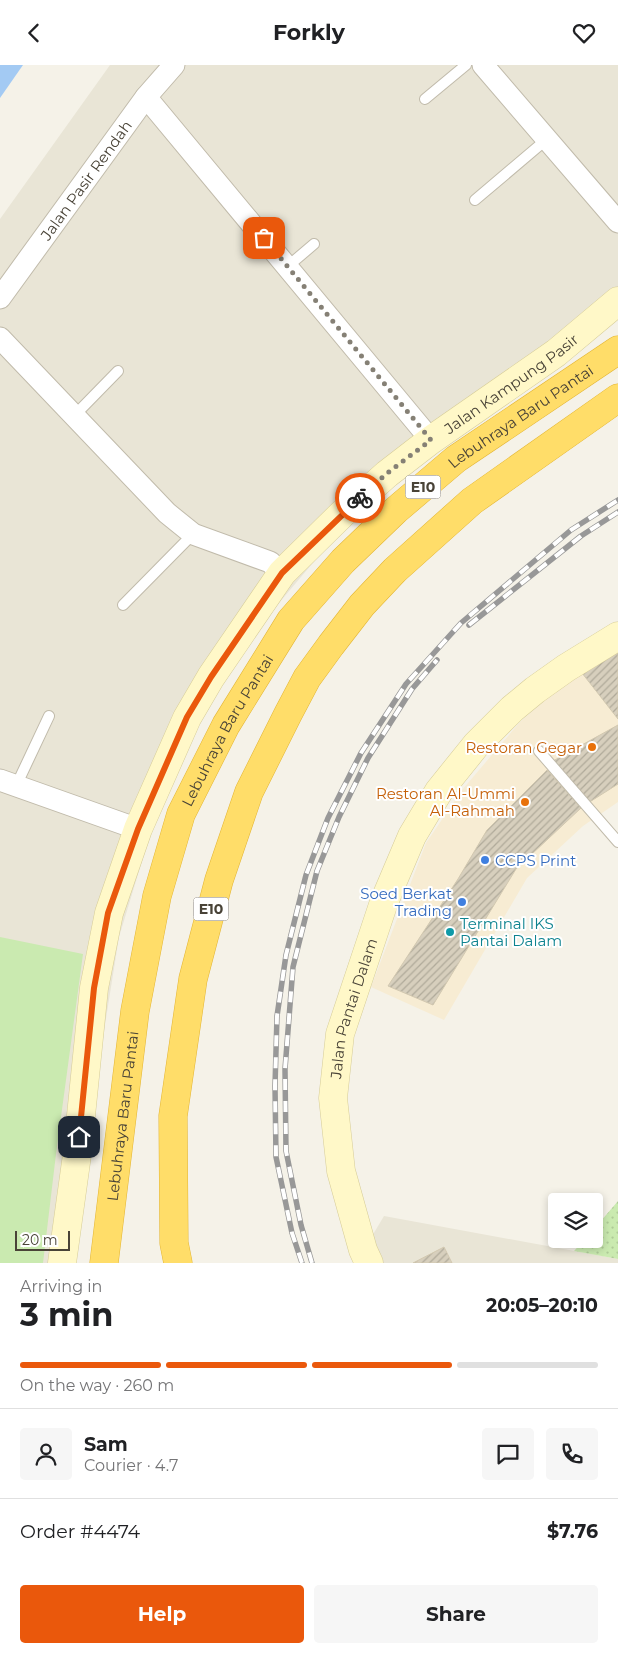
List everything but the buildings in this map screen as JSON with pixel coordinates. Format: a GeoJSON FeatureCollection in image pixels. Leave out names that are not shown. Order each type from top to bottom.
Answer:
{"type":"FeatureCollection","features":[{"type":"Feature","properties":{"kind":"highway","name":"Lebuhraya Baru Pantai"},"geometry":{"type":"LineString","coordinates":[[104,1263],[135,1011],[157,897],[181,814],[226,725],[291,620],[343,561],[396,510],[456,459],[618,350]]}},
{"type":"Feature","properties":{"kind":"highway","name":"E10"},"geometry":{"type":"LineString","coordinates":[[178,1263],[174,1243],[173,1116],[193,979],[219,880],[249,792],[288,714],[307,678],[331,645],[362,605],[395,570],[472,501],[618,398]]}},
{"type":"Feature","properties":{"kind":"street","name":"Jalan Pasir Rendah"},"geometry":{"type":"LineString","coordinates":[[0,298],[146,97],[174,65]]}},
{"type":"Feature","properties":{"kind":"street"},"geometry":{"type":"LineString","coordinates":[[483,65],[618,222]]}},
{"type":"Feature","properties":{"kind":"street"},"geometry":{"type":"LineString","coordinates":[[146,97],[431,440]]}},
{"type":"Feature","properties":{"kind":"street","name":"Jalan Kampung Pasir"},"geometry":{"type":"LineString","coordinates":[[62,1263],[77,1155],[94,988],[108,913],[138,829],[187,717],[211,677],[282,573],[342,514],[386,474],[431,440],[556,353],[618,301]]}},
{"type":"Feature","properties":{"kind":"street"},"geometry":{"type":"LineString","coordinates":[[0,338],[167,513],[193,534],[270,562],[282,573]]}},
{"type":"Feature","properties":{"kind":"street","name":"Jalan Pantai Dalam"},"geometry":{"type":"LineString","coordinates":[[369,1263],[363,1250],[341,1171],[333,1098],[340,1034],[384,902],[412,836],[439,791],[476,745],[512,709],[535,690],[566,668],[618,636]]}},
{"type":"Feature","properties":{"kind":"street"},"geometry":{"type":"LineString","coordinates":[[8,783],[138,829]]}},
{"type":"Feature","properties":{"kind":"lane"},"geometry":{"type":"LineString","coordinates":[[425,99],[466,65]]}},
{"type":"Feature","properties":{"kind":"lane"},"geometry":{"type":"LineString","coordinates":[[475,199],[547,139]]}},
{"type":"Feature","properties":{"kind":"lane"},"geometry":{"type":"LineString","coordinates":[[287,267],[314,244]]}},
{"type":"Feature","properties":{"kind":"lane"},"geometry":{"type":"LineString","coordinates":[[74,416],[118,371]]}},
{"type":"Feature","properties":{"kind":"lane"},"geometry":{"type":"LineString","coordinates":[[123,605],[193,534]]}},
{"type":"Feature","properties":{"kind":"lane"},"geometry":{"type":"LineString","coordinates":[[8,783],[50,716]]}},
{"type":"Feature","properties":{"kind":"lane"},"geometry":{"type":"LineString","coordinates":[[539,751],[618,842]]}},
{"type":"Feature","properties":{"kind":"shaded area"},"geometry":{"type":"Polygon","coordinates":[[[110,65],[618,65],[618,311],[492,399],[333,539],[279,603],[220,683],[189,741],[166,791],[119,937],[72,1263],[0,1263],[0,219],[110,65]]]}},
{"type":"Feature","properties":{"kind":"shaded area"},"geometry":{"type":"Polygon","coordinates":[[[618,648],[618,802],[583,826],[527,878],[444,1020],[371,987],[426,843],[462,790],[520,722],[572,676],[618,648]]]}},
{"type":"Feature","properties":{"kind":"shaded area"},"geometry":{"type":"Polygon","coordinates":[[[384,1216],[548,1246],[548,1248],[558,1248],[618,1259],[618,1263],[356,1263],[384,1216]]]}},
{"type":"Feature","properties":{"kind":"green space"},"geometry":{"type":"Polygon","coordinates":[[[0,937],[83,954],[43,1263],[0,1263],[0,937]]]}},
{"type":"Feature","properties":{"kind":"green space"},"geometry":{"type":"Polygon","coordinates":[[[618,1201],[618,1259],[574,1251],[577,1248],[603,1248],[603,1218],[618,1201]]]}},
{"type":"Feature","properties":{"kind":"water"},"geometry":{"type":"Polygon","coordinates":[[[0,65],[23,65],[0,98],[0,65]]]}},
{"type":"Feature","properties":{"kind":"railway"},"geometry":{"type":"LineString","coordinates":[[302,1263],[292,1233],[276,1157],[275,1086],[277,1016],[286,955],[306,875],[328,818],[361,753],[406,684],[461,623],[571,530],[618,500]]}},
{"type":"Feature","properties":{"kind":"railway"},"geometry":{"type":"LineString","coordinates":[[469,625],[581,536],[618,512]]}},
{"type":"Feature","properties":{"kind":"railway"},"geometry":{"type":"LineString","coordinates":[[312,1263],[301,1225],[286,1151],[285,1069],[293,967],[317,871],[339,817],[368,758],[412,689],[437,660]]}},
{"type":"Feature","properties":{"kind":"way so far"},"geometry":{"type":"LineString","coordinates":[[264,238],[431,440],[386,474],[360,498]]}},
{"type":"Feature","properties":{"kind":"place","name":"Restoran Gegar"},"geometry":{"type":"Point","coordinates":[592,747]}},
{"type":"Feature","properties":{"kind":"place","name":"Restoran Al-Ummi Al-Rahmah"},"geometry":{"type":"Point","coordinates":[525,802]}},
{"type":"Feature","properties":{"kind":"place","name":"CCPS Print"},"geometry":{"type":"Point","coordinates":[485,860]}},
{"type":"Feature","properties":{"kind":"place","name":"Soed Berkat Trading"},"geometry":{"type":"Point","coordinates":[462,902]}},
{"type":"Feature","properties":{"kind":"place","name":"Terminal IKS Pantai Dalam"},"geometry":{"type":"Point","coordinates":[450,932]}},
{"type":"Feature","properties":{"kind":"route"},"geometry":{"type":"LineString","coordinates":[[79,1137],[94,988],[108,913],[138,829],[187,717],[211,677],[282,573],[360,498]]}}]}
